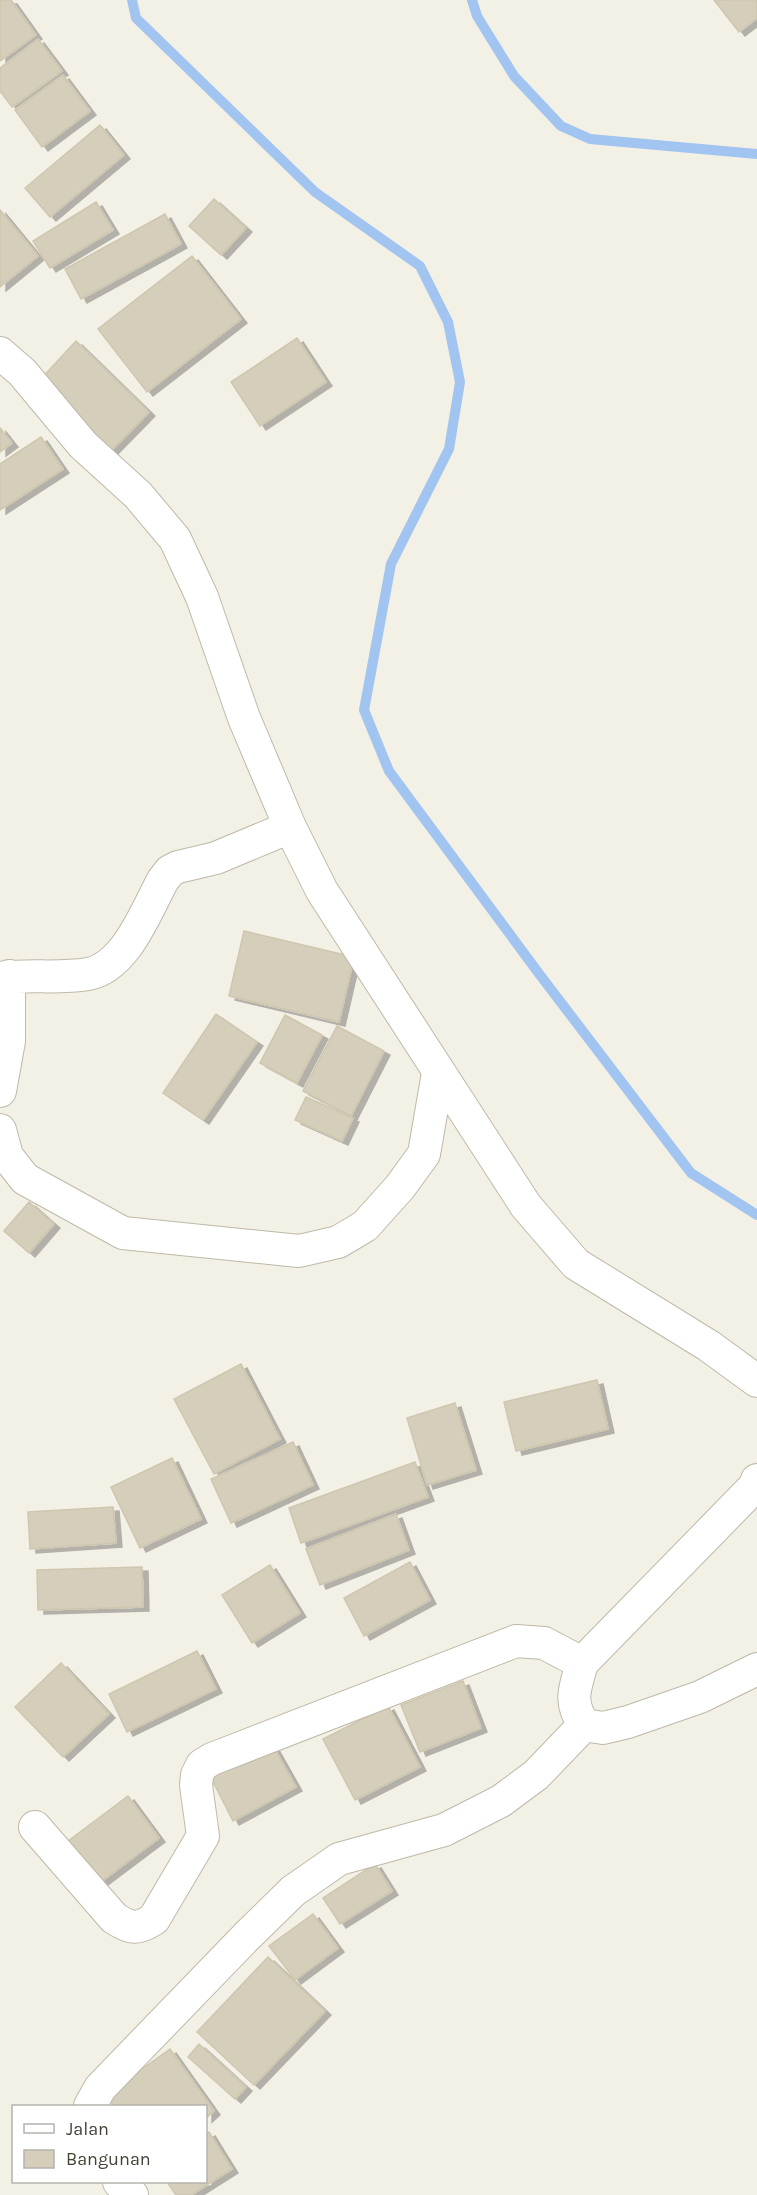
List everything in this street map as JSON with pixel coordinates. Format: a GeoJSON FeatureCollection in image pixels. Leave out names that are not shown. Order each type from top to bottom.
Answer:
{"type":"FeatureCollection","features":[{"type":"Feature","properties":{"kind":"street"},"geometry":{"type":"LineString","coordinates":[[0,353],[22,372],[83,445],[138,495],[175,539],[202,597],[244,718],[290,827],[322,891],[526,1206],[576,1264],[708,1346],[757,1381]]}},
{"type":"Feature","properties":{"kind":"street"},"geometry":{"type":"LineString","coordinates":[[0,1091],[9,1041],[5,977],[88,974],[103,969],[123,952],[170,871],[216,858],[290,827]]}},
{"type":"Feature","properties":{"kind":"street"},"geometry":{"type":"LineString","coordinates":[[0,1130],[7,1155],[25,1179],[123,1233],[299,1251],[338,1242],[365,1226],[400,1187],[424,1154],[438,1073]]}},
{"type":"Feature","properties":{"kind":"street"},"geometry":{"type":"LineString","coordinates":[[757,1480],[755,1486],[582,1663],[573,1696],[576,1713],[584,1725],[603,1728],[628,1722],[700,1697],[757,1669]]}},
{"type":"Feature","properties":{"kind":"street"},"geometry":{"type":"LineString","coordinates":[[35,1827],[114,1918],[126,1926],[141,1927],[154,1919],[203,1836],[196,1785],[197,1775],[202,1765],[212,1759],[516,1641],[543,1643],[582,1663]]}},
{"type":"Feature","properties":{"kind":"street"},"geometry":{"type":"LineString","coordinates":[[91,2105],[100,2088],[246,1937],[293,1892],[339,1859],[444,1830],[501,1801],[536,1775],[584,1725]]}},
{"type":"Feature","properties":{"kind":"street"},"geometry":{"type":"LineString","coordinates":[[121,2183],[132,2195]]}},
{"type":"Feature","properties":{"kind":"building"},"geometry":{"type":"Polygon","coordinates":[[[0,0],[11,0],[36,35],[0,61],[0,0]]]}},
{"type":"Feature","properties":{"kind":"building"},"geometry":{"type":"Polygon","coordinates":[[[714,0],[757,0],[757,18],[739,32],[714,0]]]}},
{"type":"Feature","properties":{"kind":"building"},"geometry":{"type":"Polygon","coordinates":[[[38,39],[62,71],[12,107],[0,91],[0,68],[38,39]]]}},
{"type":"Feature","properties":{"kind":"building"},"geometry":{"type":"Polygon","coordinates":[[[63,75],[90,111],[42,147],[15,110],[63,75]]]}},
{"type":"Feature","properties":{"kind":"building"},"geometry":{"type":"Polygon","coordinates":[[[100,125],[124,155],[50,217],[25,188],[100,125]]]}},
{"type":"Feature","properties":{"kind":"building"},"geometry":{"type":"Polygon","coordinates":[[[214,199],[246,228],[221,255],[189,226],[214,199]]]}},
{"type":"Feature","properties":{"kind":"building"},"geometry":{"type":"Polygon","coordinates":[[[96,202],[113,230],[50,268],[33,241],[96,202]]]}},
{"type":"Feature","properties":{"kind":"building"},"geometry":{"type":"Polygon","coordinates":[[[0,210],[38,256],[0,287],[0,210]]]}},
{"type":"Feature","properties":{"kind":"building"},"geometry":{"type":"Polygon","coordinates":[[[165,214],[181,244],[81,299],[65,269],[165,214]]]}},
{"type":"Feature","properties":{"kind":"building"},"geometry":{"type":"Polygon","coordinates":[[[192,256],[241,319],[147,392],[98,329],[192,256]]]}},
{"type":"Feature","properties":{"kind":"building"},"geometry":{"type":"Polygon","coordinates":[[[297,338],[326,382],[260,426],[231,382],[297,338]]]}},
{"type":"Feature","properties":{"kind":"building"},"geometry":{"type":"Polygon","coordinates":[[[76,341],[149,412],[110,452],[38,382],[76,341]]]}},
{"type":"Feature","properties":{"kind":"building"},"geometry":{"type":"Polygon","coordinates":[[[0,428],[12,443],[0,452],[0,428]]]}},
{"type":"Feature","properties":{"kind":"building"},"geometry":{"type":"Polygon","coordinates":[[[41,437],[63,469],[0,510],[0,464],[41,437]]]}},
{"type":"Feature","properties":{"kind":"building"},"geometry":{"type":"Polygon","coordinates":[[[244,931],[354,957],[339,1022],[229,996],[244,931]]]}},
{"type":"Feature","properties":{"kind":"building"},"geometry":{"type":"Polygon","coordinates":[[[216,1014],[257,1042],[203,1120],[163,1093],[216,1014]]]}},
{"type":"Feature","properties":{"kind":"building"},"geometry":{"type":"Polygon","coordinates":[[[285,1015],[322,1035],[297,1083],[260,1063],[285,1015]]]}},
{"type":"Feature","properties":{"kind":"building"},"geometry":{"type":"Polygon","coordinates":[[[337,1026],[384,1051],[351,1116],[303,1091],[337,1026]]]}},
{"type":"Feature","properties":{"kind":"building"},"geometry":{"type":"Polygon","coordinates":[[[306,1097],[353,1118],[342,1141],[295,1120],[306,1097]]]}},
{"type":"Feature","properties":{"kind":"building"},"geometry":{"type":"Polygon","coordinates":[[[29,1202],[54,1224],[29,1253],[4,1231],[29,1202]]]}},
{"type":"Feature","properties":{"kind":"building"},"geometry":{"type":"Polygon","coordinates":[[[241,1364],[280,1439],[214,1474],[174,1399],[241,1364]]]}},
{"type":"Feature","properties":{"kind":"building"},"geometry":{"type":"Polygon","coordinates":[[[597,1380],[608,1429],[516,1451],[504,1402],[597,1380]]]}},
{"type":"Feature","properties":{"kind":"building"},"geometry":{"type":"Polygon","coordinates":[[[455,1403],[476,1470],[427,1485],[407,1418],[455,1403]]]}},
{"type":"Feature","properties":{"kind":"building"},"geometry":{"type":"Polygon","coordinates":[[[293,1442],[313,1485],[231,1523],[211,1479],[293,1442]]]}},
{"type":"Feature","properties":{"kind":"building"},"geometry":{"type":"Polygon","coordinates":[[[172,1458],[201,1519],[140,1548],[111,1487],[172,1458]]]}},
{"type":"Feature","properties":{"kind":"building"},"geometry":{"type":"Polygon","coordinates":[[[415,1462],[428,1497],[301,1543],[289,1508],[415,1462]]]}},
{"type":"Feature","properties":{"kind":"building"},"geometry":{"type":"Polygon","coordinates":[[[113,1507],[116,1543],[30,1549],[28,1512],[113,1507]]]}},
{"type":"Feature","properties":{"kind":"building"},"geometry":{"type":"Polygon","coordinates":[[[396,1514],[409,1550],[320,1585],[306,1549],[396,1514]]]}},
{"type":"Feature","properties":{"kind":"building"},"geometry":{"type":"Polygon","coordinates":[[[410,1562],[430,1600],[364,1636],[344,1598],[410,1562]]]}},
{"type":"Feature","properties":{"kind":"building"},"geometry":{"type":"Polygon","coordinates":[[[270,1565],[300,1613],[252,1643],[222,1595],[270,1565]]]}},
{"type":"Feature","properties":{"kind":"building"},"geometry":{"type":"Polygon","coordinates":[[[142,1567],[143,1607],[38,1610],[37,1570],[142,1567]]]}},
{"type":"Feature","properties":{"kind":"building"},"geometry":{"type":"Polygon","coordinates":[[[197,1651],[216,1689],[127,1732],[109,1694],[197,1651]]]}},
{"type":"Feature","properties":{"kind":"building"},"geometry":{"type":"Polygon","coordinates":[[[61,1663],[109,1714],[63,1757],[15,1707],[61,1663]]]}},
{"type":"Feature","properties":{"kind":"building"},"geometry":{"type":"Polygon","coordinates":[[[463,1681],[481,1728],[420,1752],[401,1705],[463,1681]]]}},
{"type":"Feature","properties":{"kind":"building"},"geometry":{"type":"Polygon","coordinates":[[[388,1706],[420,1767],[355,1800],[323,1739],[388,1706]]]}},
{"type":"Feature","properties":{"kind":"building"},"geometry":{"type":"Polygon","coordinates":[[[269,1739],[296,1787],[233,1821],[208,1772],[269,1739]]]}},
{"type":"Feature","properties":{"kind":"building"},"geometry":{"type":"Polygon","coordinates":[[[128,1796],[159,1838],[98,1884],[67,1842],[128,1796]]]}},
{"type":"Feature","properties":{"kind":"building"},"geometry":{"type":"Polygon","coordinates":[[[375,1864],[392,1891],[340,1924],[323,1898],[375,1864]]]}},
{"type":"Feature","properties":{"kind":"building"},"geometry":{"type":"Polygon","coordinates":[[[313,1914],[338,1948],[295,1980],[269,1946],[313,1914]]]}},
{"type":"Feature","properties":{"kind":"building"},"geometry":{"type":"Polygon","coordinates":[[[268,1957],[325,2011],[254,2085],[197,2032],[268,1957]]]}},
{"type":"Feature","properties":{"kind":"building"},"geometry":{"type":"Polygon","coordinates":[[[199,2044],[246,2087],[235,2099],[188,2057],[199,2044]]]}},
{"type":"Feature","properties":{"kind":"building"},"geometry":{"type":"Polygon","coordinates":[[[170,2049],[214,2111],[207,2117],[207,2105],[113,2105],[106,2095],[170,2049]]]}},
{"type":"Feature","properties":{"kind":"building"},"geometry":{"type":"Polygon","coordinates":[[[209,2132],[232,2169],[191,2195],[176,2195],[168,2183],[207,2183],[207,2133],[209,2132]]]}},
{"type":"Feature","properties":{"kind":"waterway"},"geometry":{"type":"LineString","coordinates":[[132,0],[136,18],[315,192],[420,266],[448,322],[460,382],[449,449],[391,564],[364,710],[389,771],[540,975],[691,1173],[757,1215]]}},
{"type":"Feature","properties":{"kind":"waterway"},"geometry":{"type":"LineString","coordinates":[[472,0],[477,16],[514,76],[561,126],[590,139],[757,154]]}}]}
